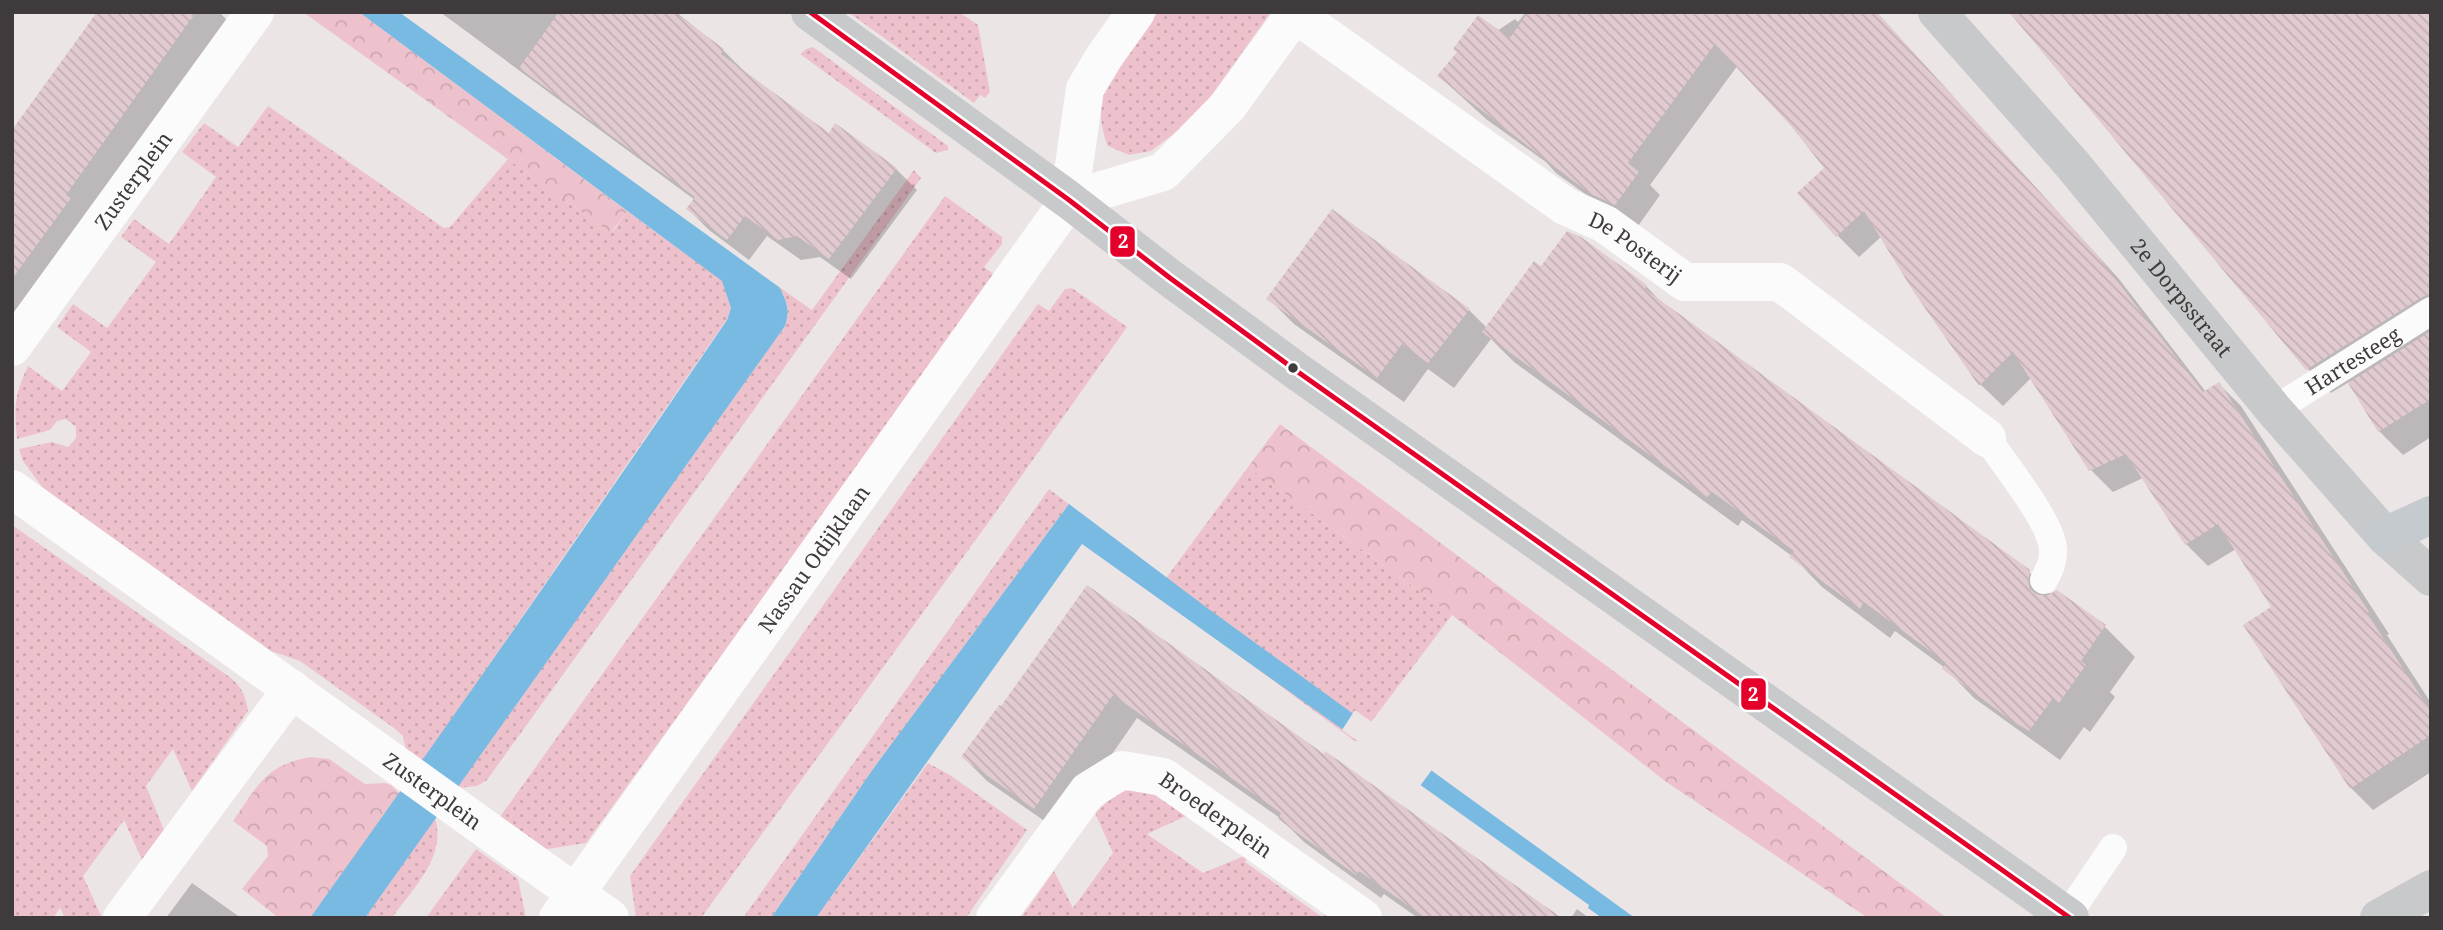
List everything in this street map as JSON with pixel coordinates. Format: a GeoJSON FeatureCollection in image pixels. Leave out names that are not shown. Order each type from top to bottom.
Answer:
{"type":"FeatureCollection","features":[{"type":"Feature","properties":{"kind":"main road"},"geometry":{"type":"LineString","coordinates":[[810,12],[1069,200],[1298,372],[2067,917]]}},
{"type":"Feature","properties":{"kind":"main road","name":"2e Dorpsstraat"},"geometry":{"type":"LineString","coordinates":[[1937,12],[2072,164],[2274,410],[2385,536],[2431,577]]}},
{"type":"Feature","properties":{"kind":"main road"},"geometry":{"type":"LineString","coordinates":[[2385,536],[2431,516]]}},
{"type":"Feature","properties":{"kind":"main road"},"geometry":{"type":"LineString","coordinates":[[2379,918],[2431,888]]}},
{"type":"Feature","properties":{"kind":"street","name":"Zusterplein"},"geometry":{"type":"LineString","coordinates":[[12,347],[255,12]]}},
{"type":"Feature","properties":{"kind":"street"},"geometry":{"type":"LineString","coordinates":[[1136,12],[1085,89],[1069,200],[1163,172],[1228,106],[1295,13]]}},
{"type":"Feature","properties":{"kind":"street","name":"De Posterij"},"geometry":{"type":"LineString","coordinates":[[1295,13],[1565,206],[1605,224],[1685,282],[1780,282],[1987,438]]}},
{"type":"Feature","properties":{"kind":"street","name":"Nassau Odijklaan"},"geometry":{"type":"LineString","coordinates":[[567,905],[1069,200]]}},
{"type":"Feature","properties":{"kind":"street","name":"Zusterplein"},"geometry":{"type":"LineString","coordinates":[[12,489],[455,806],[567,905]]}},
{"type":"Feature","properties":{"kind":"street"},"geometry":{"type":"LineString","coordinates":[[122,918],[292,689]]}},
{"type":"Feature","properties":{"kind":"street","name":"Broederplein"},"geometry":{"type":"LineString","coordinates":[[995,918],[1087,791],[1122,770],[1163,777],[1363,918]]}},
{"type":"Feature","properties":{"kind":"street"},"geometry":{"type":"LineString","coordinates":[[567,905],[610,918]]}},
{"type":"Feature","properties":{"kind":"lane","name":"Hartesteeg"},"geometry":{"type":"LineString","coordinates":[[2274,410],[2431,311]]}},
{"type":"Feature","properties":{"kind":"lane"},"geometry":{"type":"LineString","coordinates":[[1987,438],[2048,530],[2053,550],[2052,565],[2044,580]]}},
{"type":"Feature","properties":{"kind":"lane"},"geometry":{"type":"LineString","coordinates":[[2067,917],[2113,848]]}},
{"type":"Feature","properties":{"kind":"green space"},"geometry":{"type":"Polygon","coordinates":[[[303,12],[359,12],[627,211],[613,230],[608,231],[303,12]]]}},
{"type":"Feature","properties":{"kind":"green space"},"geometry":{"type":"Polygon","coordinates":[[[848,12],[959,12],[978,25],[990,92],[985,98],[980,95],[974,103],[848,12]]]}},
{"type":"Feature","properties":{"kind":"green space"},"geometry":{"type":"Polygon","coordinates":[[[1158,12],[1271,12],[1196,117],[1151,151],[1129,155],[1108,146],[1102,123],[1102,99],[1118,66],[1158,12]]]}},
{"type":"Feature","properties":{"kind":"green space"},"geometry":{"type":"Polygon","coordinates":[[[813,47],[948,146],[948,150],[936,153],[800,54],[813,47]]]}},
{"type":"Feature","properties":{"kind":"green space"},"geometry":{"type":"Polygon","coordinates":[[[268,106],[444,228],[450,227],[508,159],[608,231],[614,230],[627,211],[723,281],[731,308],[727,319],[423,761],[406,750],[403,736],[394,728],[300,661],[271,651],[43,488],[23,461],[19,449],[52,442],[68,447],[76,438],[76,427],[66,419],[57,421],[50,430],[17,439],[15,410],[20,386],[28,366],[62,391],[91,352],[57,327],[73,304],[107,328],[156,262],[121,237],[134,219],[169,244],[216,177],[182,152],[204,123],[238,147],[268,106]]]}},
{"type":"Feature","properties":{"kind":"green space"},"geometry":{"type":"Polygon","coordinates":[[[914,170],[921,178],[487,780],[477,786],[457,788],[785,326],[787,306],[779,287],[812,310],[914,170]]]}},
{"type":"Feature","properties":{"kind":"green space"},"geometry":{"type":"Polygon","coordinates":[[[945,196],[1002,237],[1002,244],[984,267],[996,276],[586,843],[541,850],[497,821],[945,196]]]}},
{"type":"Feature","properties":{"kind":"green space"},"geometry":{"type":"Polygon","coordinates":[[[1072,288],[1127,327],[701,918],[636,918],[630,876],[1038,304],[1049,311],[1065,289],[1072,288]]]}},
{"type":"Feature","properties":{"kind":"green space"},"geometry":{"type":"Polygon","coordinates":[[[1280,424],[1947,918],[1868,918],[1665,781],[1452,615],[1248,467],[1280,424]]]}},
{"type":"Feature","properties":{"kind":"green space"},"geometry":{"type":"Polygon","coordinates":[[[1248,467],[1452,615],[1356,742],[1155,593],[1248,467]]]}},
{"type":"Feature","properties":{"kind":"green space"},"geometry":{"type":"Polygon","coordinates":[[[1049,489],[1069,504],[873,769],[771,918],[743,918],[1049,489]]]}},
{"type":"Feature","properties":{"kind":"green space"},"geometry":{"type":"Polygon","coordinates":[[[12,525],[231,678],[243,693],[247,706],[248,711],[192,791],[173,749],[146,786],[164,830],[142,860],[124,820],[83,876],[102,918],[65,918],[60,908],[53,918],[12,918],[12,525]]]}},
{"type":"Feature","properties":{"kind":"green space"},"geometry":{"type":"Polygon","coordinates":[[[310,757],[329,759],[365,784],[385,783],[400,794],[310,918],[279,918],[242,889],[268,856],[267,846],[233,821],[256,788],[272,772],[310,757]]]}},
{"type":"Feature","properties":{"kind":"green space"},"geometry":{"type":"Polygon","coordinates":[[[928,763],[950,775],[1027,830],[966,918],[816,918],[928,763]]]}},
{"type":"Feature","properties":{"kind":"green space"},"geometry":{"type":"Polygon","coordinates":[[[1129,790],[1150,792],[1186,816],[1147,834],[1203,873],[1244,856],[1247,859],[1245,862],[1322,917],[1326,914],[1331,918],[1021,918],[1054,871],[1073,908],[1113,853],[1095,813],[1117,793],[1129,790]]]}},
{"type":"Feature","properties":{"kind":"green space"},"geometry":{"type":"Polygon","coordinates":[[[435,818],[436,846],[418,883],[392,918],[365,918],[435,818]]]}},
{"type":"Feature","properties":{"kind":"green space"},"geometry":{"type":"Polygon","coordinates":[[[476,849],[518,879],[526,918],[426,918],[476,849]]]}},
{"type":"Feature","properties":{"kind":"water"},"geometry":{"type":"Polygon","coordinates":[[[359,12],[399,12],[779,287],[786,301],[787,315],[785,326],[365,918],[310,918],[572,545],[727,320],[731,308],[722,281],[359,12]]]}},
{"type":"Feature","properties":{"kind":"water"},"geometry":{"type":"Polygon","coordinates":[[[1069,504],[1210,610],[1635,918],[1602,918],[1588,908],[1589,905],[1082,544],[816,918],[771,918],[873,769],[1069,504]]]}},
{"type":"Feature","properties":{"kind":"pier"},"geometry":{"type":"Polygon","coordinates":[[[1355,710],[1434,767],[1420,786],[1342,730],[1355,710]]]}},
{"type":"Feature","properties":{"kind":"building"},"geometry":{"type":"Polygon","coordinates":[[[97,12],[196,12],[66,195],[71,198],[12,279],[12,130],[97,12]]]}},
{"type":"Feature","properties":{"kind":"building"},"geometry":{"type":"Polygon","coordinates":[[[559,12],[674,12],[724,49],[721,54],[829,133],[835,123],[897,168],[829,259],[797,236],[778,240],[745,216],[727,240],[686,209],[695,197],[519,68],[559,12]]]}},
{"type":"Feature","properties":{"kind":"building"},"geometry":{"type":"Polygon","coordinates":[[[1528,12],[1877,12],[2097,255],[2203,392],[2219,382],[2431,712],[2431,735],[2350,789],[2243,625],[2271,607],[2218,524],[2185,545],[2126,454],[2089,471],[2013,352],[1979,386],[1913,291],[1864,211],[1836,237],[1797,193],[1824,168],[1791,126],[1715,44],[1628,163],[1639,172],[1615,205],[1589,193],[1437,76],[1457,52],[1453,49],[1478,15],[1510,38],[1528,12]]]}},
{"type":"Feature","properties":{"kind":"building"},"geometry":{"type":"Polygon","coordinates":[[[2009,12],[2431,12],[2431,294],[2422,297],[2306,370],[2009,12]]]}},
{"type":"Feature","properties":{"kind":"building"},"geometry":{"type":"Polygon","coordinates":[[[1332,209],[1470,309],[1428,363],[1402,344],[1377,378],[1266,299],[1332,209]]]}},
{"type":"Feature","properties":{"kind":"building"},"geometry":{"type":"Polygon","coordinates":[[[1567,231],[1581,237],[1647,285],[1645,289],[2030,570],[2028,582],[2030,589],[2036,594],[2046,596],[2057,590],[2106,625],[2081,661],[2086,665],[2059,703],[2053,698],[2029,731],[2012,721],[1942,669],[1946,663],[1864,602],[1860,609],[1789,557],[1794,551],[1712,492],[1707,497],[1482,332],[1534,261],[1541,266],[1567,231]]]}},
{"type":"Feature","properties":{"kind":"building"},"geometry":{"type":"Polygon","coordinates":[[[2431,331],[2431,399],[2378,432],[2348,383],[2431,331]]]}},
{"type":"Feature","properties":{"kind":"building"},"geometry":{"type":"Polygon","coordinates":[[[1087,585],[1324,754],[1325,751],[1562,918],[1426,918],[1359,871],[1356,875],[1278,819],[1281,813],[1113,695],[1034,809],[961,757],[999,705],[1001,706],[1087,585]]]}},
{"type":"Feature","properties":{"kind":"transit line","name":"2"},"geometry":{"type":"LineString","coordinates":[[810,12],[1069,200],[1298,372],[2070,918]]}}]}
